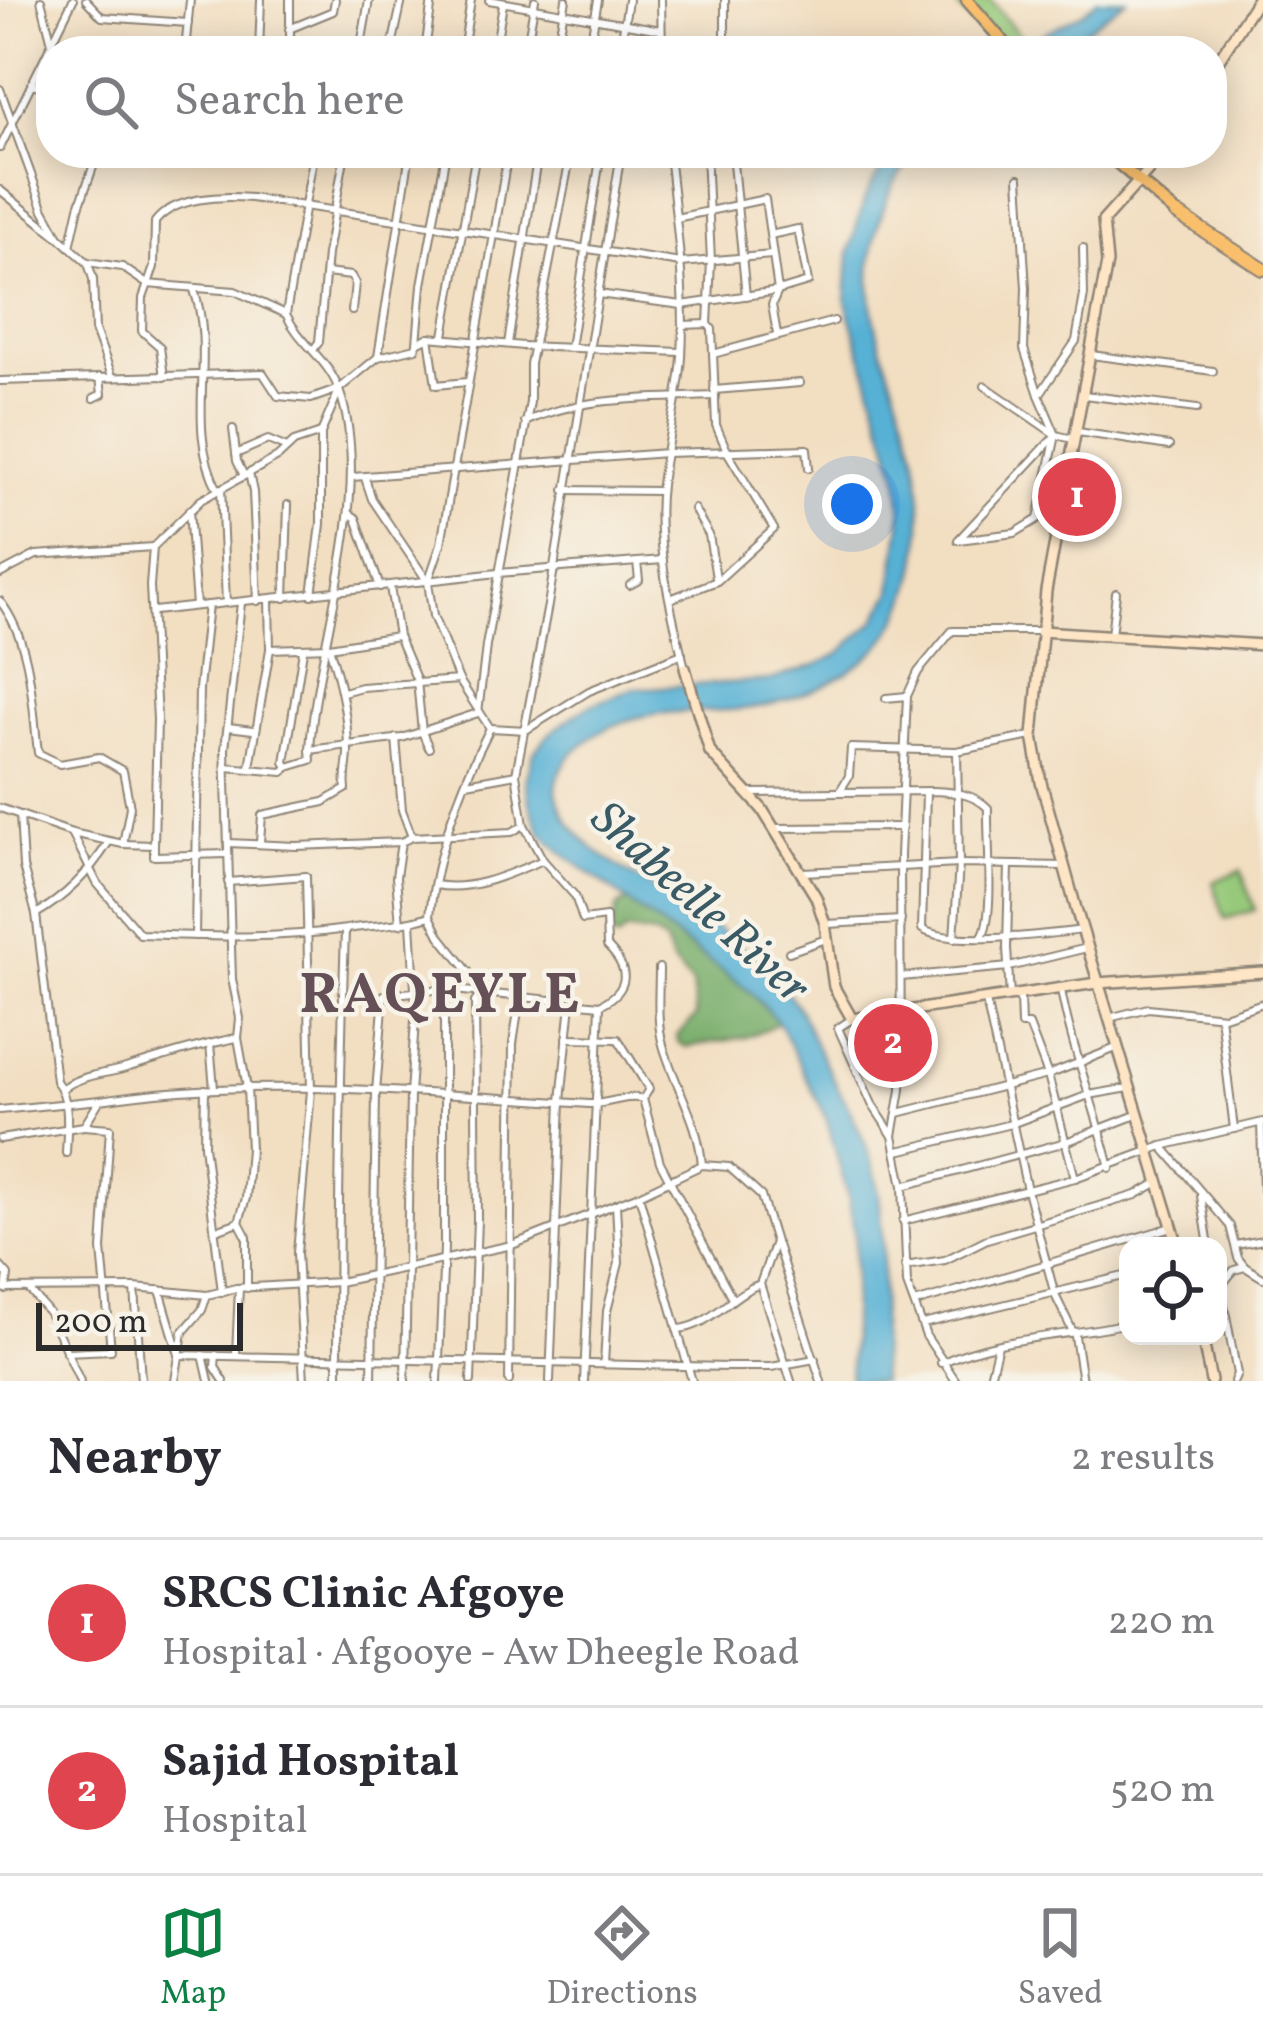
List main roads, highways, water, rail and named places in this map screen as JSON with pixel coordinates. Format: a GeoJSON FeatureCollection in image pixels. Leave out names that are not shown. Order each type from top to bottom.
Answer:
{"type":"FeatureCollection","features":[{"type":"Feature","properties":{"kind":"highway"},"geometry":{"type":"LineString","coordinates":[[1176,213],[1263,260]]}},
{"type":"Feature","properties":{"kind":"highway"},"geometry":{"type":"LineString","coordinates":[[1176,213],[1263,269]]}},
{"type":"Feature","properties":{"kind":"main road"},"geometry":{"type":"LineString","coordinates":[[968,0],[999,36]]}},
{"type":"Feature","properties":{"kind":"main road"},"geometry":{"type":"LineString","coordinates":[[1227,47],[1257,0]]}},
{"type":"Feature","properties":{"kind":"main road"},"geometry":{"type":"LineString","coordinates":[[1122,168],[1176,213]]}},
{"type":"Feature","properties":{"kind":"main road"},"geometry":{"type":"LineString","coordinates":[[1150,168],[1103,220],[1107,263],[1040,631],[1033,736],[1064,866],[1175,1237]]}},
{"type":"Feature","properties":{"kind":"main road"},"geometry":{"type":"LineString","coordinates":[[1040,631],[1263,645]]}},
{"type":"Feature","properties":{"kind":"main road"},"geometry":{"type":"LineString","coordinates":[[686,668],[718,765],[749,794],[816,897],[834,987],[852,1019],[1097,982],[1263,972]]}},
{"type":"Feature","properties":{"kind":"main road"},"geometry":{"type":"LineString","coordinates":[[1204,1345],[1213,1378]]}},
{"type":"Feature","properties":{"kind":"water"},"geometry":{"type":"Polygon","coordinates":[[[1097,0],[1126,0],[1078,36],[1038,36],[1097,0]]]}},
{"type":"Feature","properties":{"kind":"water"},"geometry":{"type":"Polygon","coordinates":[[[881,168],[905,168],[879,222],[870,285],[880,342],[919,479],[920,545],[904,608],[872,654],[826,684],[748,708],[624,721],[577,749],[561,770],[556,790],[565,815],[592,848],[724,934],[783,987],[800,1012],[873,1167],[883,1256],[881,1381],[850,1381],[855,1237],[849,1200],[826,1117],[779,1023],[749,990],[542,834],[526,780],[534,752],[550,733],[586,707],[632,689],[771,680],[837,655],[875,621],[892,591],[902,513],[898,476],[846,302],[849,253],[865,197],[881,168]]]}},
{"type":"Feature","properties":{"kind":"place","name":"SRCS Clinic Afgoye"},"geometry":{"type":"Point","coordinates":[1077,497]}},
{"type":"Feature","properties":{"kind":"place","name":"Sajid Hospital"},"geometry":{"type":"Point","coordinates":[893,1043]}},
{"type":"Feature","properties":{"kind":"district","name":"RAQEYLE"},"geometry":{"type":"Point","coordinates":[441,992]}},
{"type":"Feature","properties":{"kind":"water label","name":"Shabeelle River"},"geometry":{"type":"Point","coordinates":[702,901]}}]}
